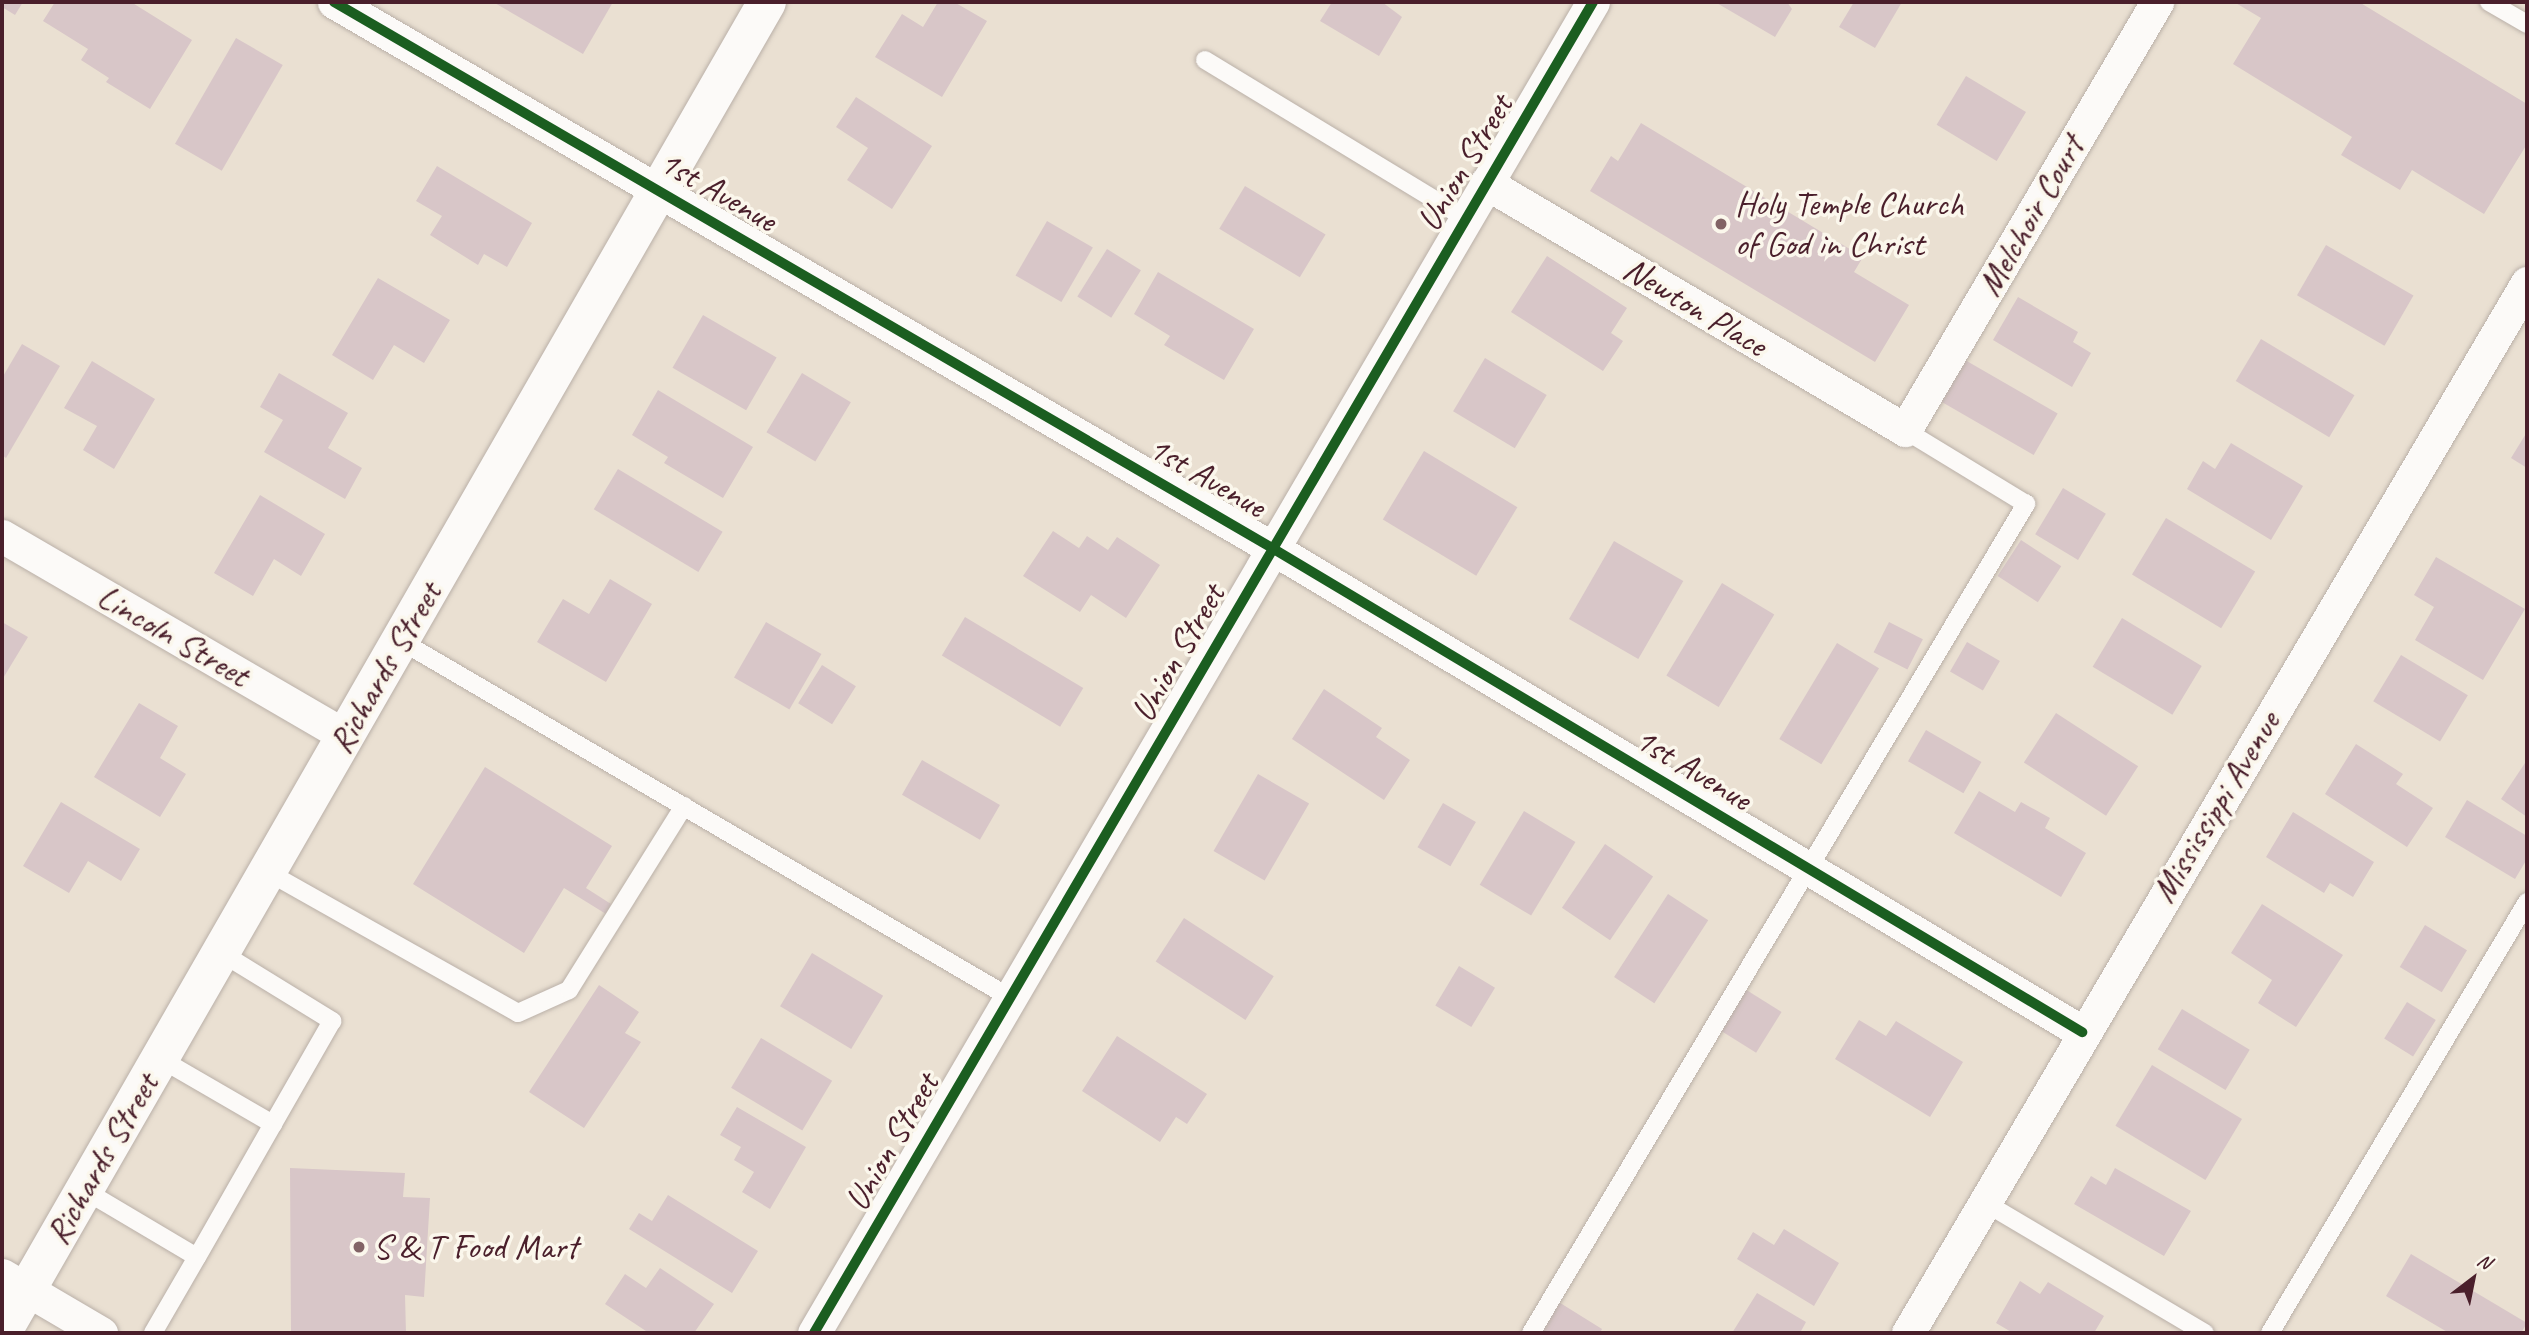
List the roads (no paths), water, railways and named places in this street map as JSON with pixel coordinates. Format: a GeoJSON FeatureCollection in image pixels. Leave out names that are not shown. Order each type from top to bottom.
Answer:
{"type":"FeatureCollection","features":[{"type":"Feature","properties":{"kind":"street","name":"1st Avenue"},"geometry":{"type":"LineString","coordinates":[[334,2],[659,188],[1272,548],[1806,870],[2082,1032]]}},
{"type":"Feature","properties":{"kind":"street","name":"Richards Street"},"geometry":{"type":"LineString","coordinates":[[2,1333],[14,1283],[84,1190],[766,2]]}},
{"type":"Feature","properties":{"kind":"street","name":"Union Street"},"geometry":{"type":"LineString","coordinates":[[814,1333],[1593,2]]}},
{"type":"Feature","properties":{"kind":"street","name":"Melchoir Court"},"geometry":{"type":"LineString","coordinates":[[1905,430],[2157,2]]}},
{"type":"Feature","properties":{"kind":"street","name":"Newton Place"},"geometry":{"type":"LineString","coordinates":[[1486,183],[1905,430]]}},
{"type":"Feature","properties":{"kind":"street","name":"Mississippi Avenue"},"geometry":{"type":"LineString","coordinates":[[1908,1333],[2082,1032],[2527,284]]}},
{"type":"Feature","properties":{"kind":"street","name":"Lincoln Street"},"geometry":{"type":"LineString","coordinates":[[2,536],[345,736]]}},
{"type":"Feature","properties":{"kind":"street"},"geometry":{"type":"LineString","coordinates":[[14,1283],[101,1333]]}},
{"type":"Feature","properties":{"kind":"lane"},"geometry":{"type":"LineString","coordinates":[[2489,2],[2527,24]]}},
{"type":"Feature","properties":{"kind":"lane"},"geometry":{"type":"LineString","coordinates":[[1205,60],[1465,218]]}},
{"type":"Feature","properties":{"kind":"lane"},"geometry":{"type":"LineString","coordinates":[[1531,1333],[2026,504],[1905,430]]}},
{"type":"Feature","properties":{"kind":"lane"},"geometry":{"type":"LineString","coordinates":[[401,641],[1009,997]]}},
{"type":"Feature","properties":{"kind":"lane"},"geometry":{"type":"LineString","coordinates":[[266,872],[518,1013],[569,990],[684,806]]}},
{"type":"Feature","properties":{"kind":"lane"},"geometry":{"type":"LineString","coordinates":[[2270,1333],[2527,902]]}},
{"type":"Feature","properties":{"kind":"lane"},"geometry":{"type":"LineString","coordinates":[[153,1333],[331,1021],[220,952]]}},
{"type":"Feature","properties":{"kind":"lane"},"geometry":{"type":"LineString","coordinates":[[159,1058],[273,1124]]}},
{"type":"Feature","properties":{"kind":"lane"},"geometry":{"type":"LineString","coordinates":[[84,1190],[197,1258]]}},
{"type":"Feature","properties":{"kind":"lane"},"geometry":{"type":"LineString","coordinates":[[1984,1202],[2204,1333]]}},
{"type":"Feature","properties":{"kind":"place","name":"Holy Temple Church of God in Christ"},"geometry":{"type":"Point","coordinates":[1721,224]}},
{"type":"Feature","properties":{"kind":"place","name":"S & T Food Mart"},"geometry":{"type":"Point","coordinates":[359,1247]}}]}
